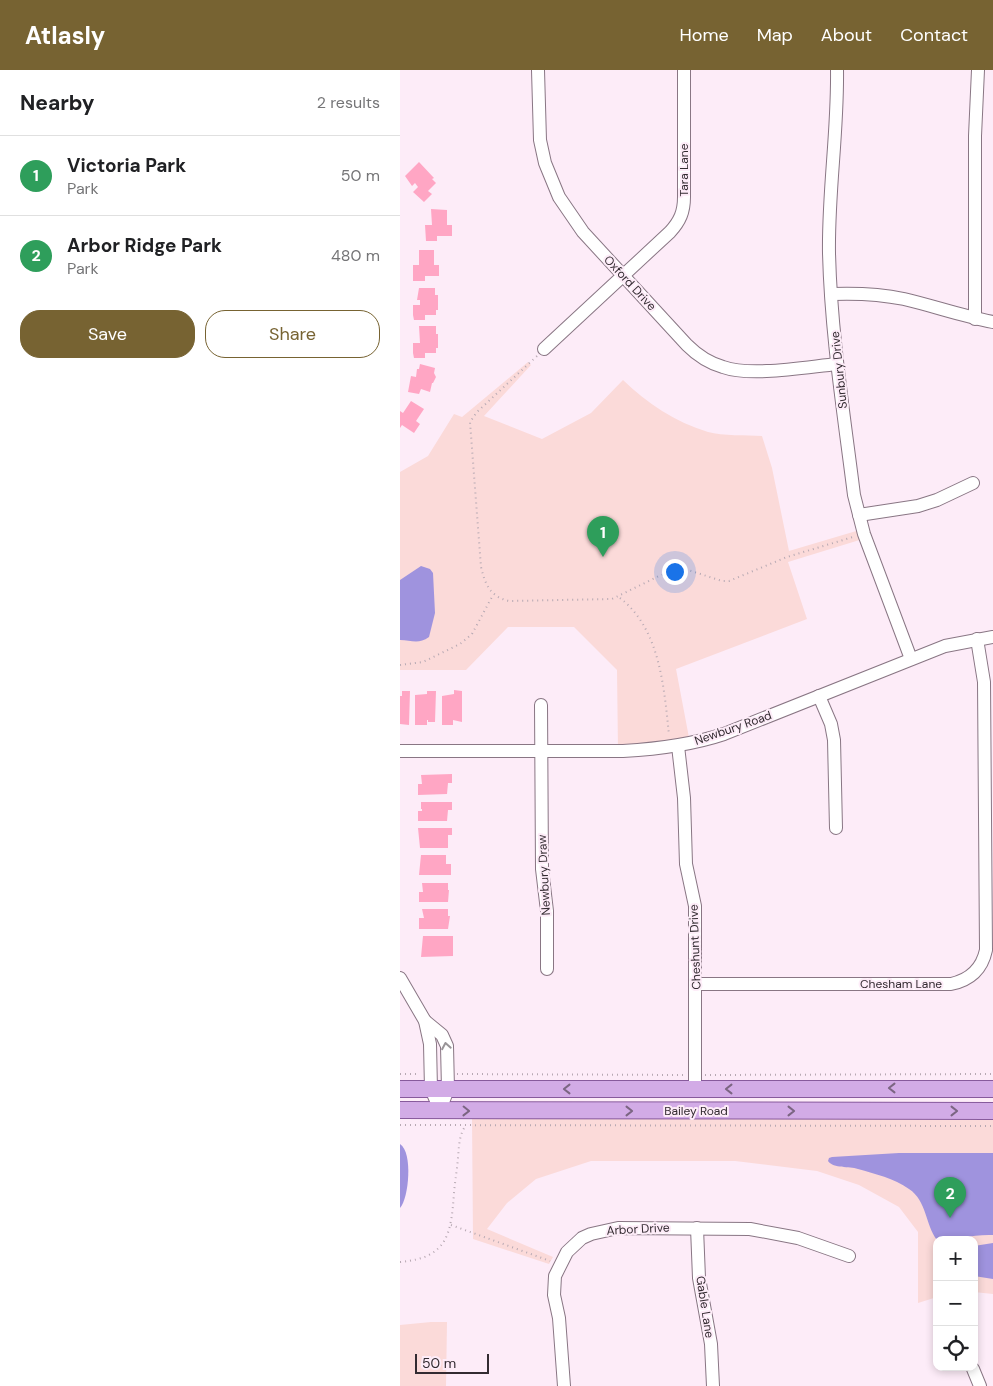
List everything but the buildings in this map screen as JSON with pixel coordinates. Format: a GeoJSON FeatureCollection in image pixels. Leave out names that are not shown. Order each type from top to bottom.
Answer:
{"type":"FeatureCollection","features":[{"type":"Feature","properties":{"kind":"main road","name":"Bailey Road"},"geometry":{"type":"LineString","coordinates":[[400,1089],[993,1089]]}},
{"type":"Feature","properties":{"kind":"main road","name":"Bailey Road"},"geometry":{"type":"LineString","coordinates":[[400,1110],[993,1111]]}},
{"type":"Feature","properties":{"kind":"street","name":"Oxford Drive"},"geometry":{"type":"LineString","coordinates":[[538,70],[540,140],[545,163],[562,202],[578,226],[687,346],[698,355],[723,368],[751,372],[837,364]]}},
{"type":"Feature","properties":{"kind":"street","name":"Tara Lane"},"geometry":{"type":"LineString","coordinates":[[544,349],[670,232],[678,222],[684,210],[684,70]]}},
{"type":"Feature","properties":{"kind":"street","name":"Sunbury Drive"},"geometry":{"type":"LineString","coordinates":[[837,70],[837,121],[830,210],[829,252],[837,364],[854,495],[859,515],[864,534],[911,659]]}},
{"type":"Feature","properties":{"kind":"street"},"geometry":{"type":"LineString","coordinates":[[975,319],[978,70]]}},
{"type":"Feature","properties":{"kind":"street"},"geometry":{"type":"LineString","coordinates":[[831,294],[853,293],[903,299],[975,319],[993,322]]}},
{"type":"Feature","properties":{"kind":"street"},"geometry":{"type":"LineString","coordinates":[[859,515],[918,506],[937,500],[973,483]]}},
{"type":"Feature","properties":{"kind":"street","name":"Newbury Road"},"geometry":{"type":"LineString","coordinates":[[400,751],[623,751],[674,746],[705,740],[945,646],[993,636]]}},
{"type":"Feature","properties":{"kind":"street","name":"Chesham Lane"},"geometry":{"type":"LineString","coordinates":[[696,984],[951,984],[965,980],[977,970],[984,961],[986,950],[984,682],[977,639]]}},
{"type":"Feature","properties":{"kind":"street"},"geometry":{"type":"LineString","coordinates":[[819,696],[831,724],[834,740],[836,828]]}},
{"type":"Feature","properties":{"kind":"street","name":"Newbury Draw"},"geometry":{"type":"LineString","coordinates":[[541,705],[542,869],[546,910],[547,969]]}},
{"type":"Feature","properties":{"kind":"street","name":"Cheshunt Drive"},"geometry":{"type":"LineString","coordinates":[[674,746],[684,798],[686,864],[694,906],[696,984],[695,1089]]}},
{"type":"Feature","properties":{"kind":"street"},"geometry":{"type":"LineString","coordinates":[[400,978],[425,1021],[430,1044],[431,1089],[440,1110]]}},
{"type":"Feature","properties":{"kind":"street"},"geometry":{"type":"LineString","coordinates":[[425,1021],[446,1040],[448,1089],[440,1110]]}},
{"type":"Feature","properties":{"kind":"street","name":"Arbor Drive"},"geometry":{"type":"LineString","coordinates":[[564,1386],[559,1318],[553,1285],[557,1268],[567,1252],[582,1238],[604,1230],[618,1228],[750,1228],[798,1238],[849,1256]]}},
{"type":"Feature","properties":{"kind":"street","name":"Gable Lane"},"geometry":{"type":"LineString","coordinates":[[697,1228],[699,1278],[710,1344],[713,1386]]}},
{"type":"Feature","properties":{"kind":"street"},"geometry":{"type":"LineString","coordinates":[[973,1371],[980,1386]]}},
{"type":"Feature","properties":{"kind":"path"},"geometry":{"type":"LineString","coordinates":[[544,349],[477,412],[470,422],[482,567],[484,577],[493,595],[509,601],[606,600],[619,597],[671,570],[685,569],[714,579],[729,581],[787,558],[864,534]]}},
{"type":"Feature","properties":{"kind":"path"},"geometry":{"type":"LineString","coordinates":[[400,665],[423,662],[460,644],[472,634],[493,595]]}},
{"type":"Feature","properties":{"kind":"path"},"geometry":{"type":"LineString","coordinates":[[619,597],[629,604],[639,616],[648,633],[662,677],[674,746]]}},
{"type":"Feature","properties":{"kind":"path"},"geometry":{"type":"LineString","coordinates":[[400,1125],[993,1126]]}},
{"type":"Feature","properties":{"kind":"path"},"geometry":{"type":"LineString","coordinates":[[400,1262],[418,1260],[439,1248],[445,1242],[451,1225],[460,1139],[466,1125]]}},
{"type":"Feature","properties":{"kind":"path"},"geometry":{"type":"LineString","coordinates":[[451,1225],[545,1259]]}},
{"type":"Feature","properties":{"kind":"shaded area"},"geometry":{"type":"Polygon","coordinates":[[[528,362],[531,365],[484,416],[542,439],[591,413],[623,380],[662,411],[696,428],[721,434],[762,436],[772,468],[789,551],[863,529],[866,538],[788,562],[807,619],[676,669],[690,743],[618,751],[617,670],[574,627],[508,627],[466,670],[400,670],[400,472],[428,456],[454,414],[462,417],[528,362]]]}},
{"type":"Feature","properties":{"kind":"shaded area"},"geometry":{"type":"Polygon","coordinates":[[[421,566],[430,569],[433,573],[435,613],[429,637],[418,641],[400,640],[400,580],[421,566]]]}},
{"type":"Feature","properties":{"kind":"shaded area"},"geometry":{"type":"Polygon","coordinates":[[[472,1118],[993,1118],[993,1294],[978,1292],[978,1236],[933,1236],[933,1298],[918,1303],[918,1232],[899,1207],[859,1185],[817,1171],[735,1161],[591,1161],[536,1179],[507,1203],[487,1229],[553,1257],[549,1264],[473,1239],[472,1118]]]}},
{"type":"Feature","properties":{"kind":"shaded area"},"geometry":{"type":"Polygon","coordinates":[[[400,1144],[407,1156],[408,1175],[406,1195],[400,1208],[400,1144]]]}},
{"type":"Feature","properties":{"kind":"shaded area"},"geometry":{"type":"Polygon","coordinates":[[[899,1153],[993,1153],[993,1235],[934,1236],[923,1206],[909,1189],[884,1177],[854,1168],[831,1164],[828,1161],[832,1157],[899,1153]]]}},
{"type":"Feature","properties":{"kind":"shaded area"},"geometry":{"type":"Polygon","coordinates":[[[993,1243],[993,1279],[978,1277],[978,1245],[993,1243]]]}},
{"type":"Feature","properties":{"kind":"shaded area"},"geometry":{"type":"Polygon","coordinates":[[[447,1322],[446,1386],[400,1386],[400,1325],[447,1322]]]}},
{"type":"Feature","properties":{"kind":"place","name":"Victoria Park"},"geometry":{"type":"Point","coordinates":[603,557]}},
{"type":"Feature","properties":{"kind":"place","name":"Arbor Ridge Park"},"geometry":{"type":"Point","coordinates":[950,1218]}}]}
